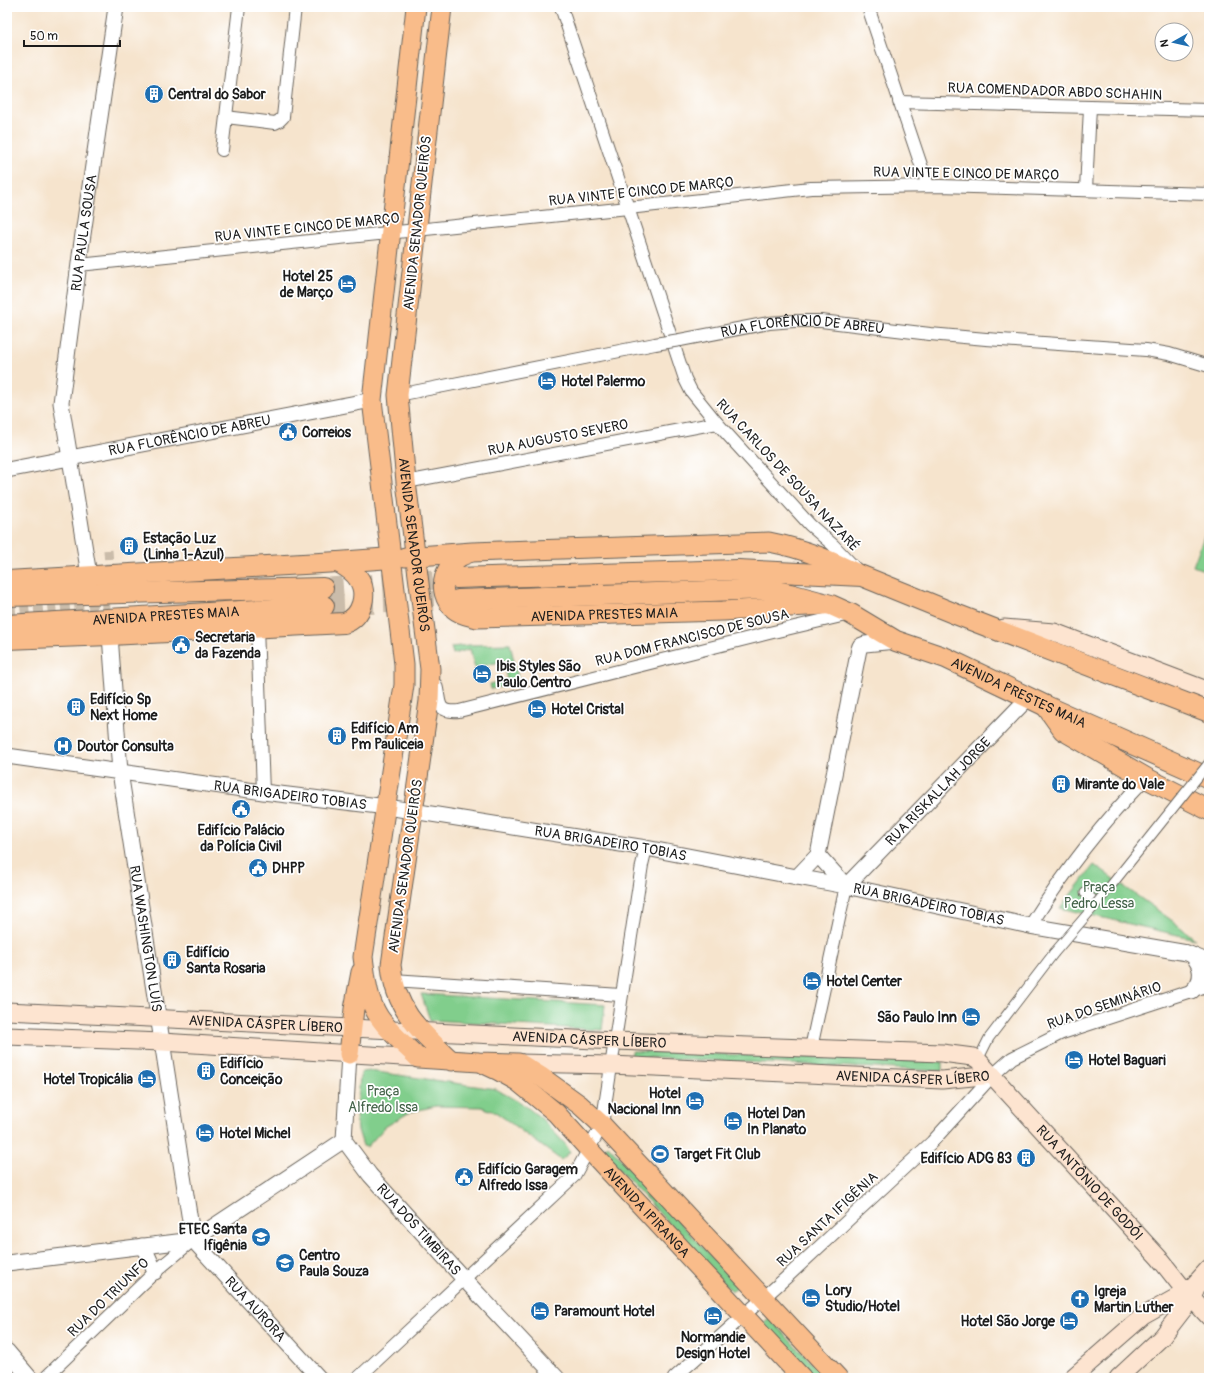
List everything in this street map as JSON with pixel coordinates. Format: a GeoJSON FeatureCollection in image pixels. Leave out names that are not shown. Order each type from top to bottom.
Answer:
{"type":"FeatureCollection","features":[{"type":"Feature","properties":{"kind":"highway"},"geometry":{"type":"LineString","coordinates":[[7,581],[391,558]]}},
{"type":"Feature","properties":{"kind":"highway"},"geometry":{"type":"LineString","coordinates":[[7,639],[344,623],[352,619],[361,607],[363,597],[362,587],[355,574],[338,562]]}},
{"type":"Feature","properties":{"kind":"highway","name":"AVENIDA PRESTES MAIA"},"geometry":{"type":"LineString","coordinates":[[456,578],[738,570],[862,576],[1209,712]]}},
{"type":"Feature","properties":{"kind":"highway","name":"AVENIDA PRESTES MAIA"},"geometry":{"type":"LineString","coordinates":[[458,600],[766,589],[790,594],[830,605],[850,614],[896,641],[946,658],[1038,702],[1209,778]]}},
{"type":"Feature","properties":{"kind":"highway","name":"AVENIDA PRESTES MAIA"},"geometry":{"type":"LineString","coordinates":[[7,596],[323,597],[7,625]]}},
{"type":"Feature","properties":{"kind":"highway"},"geometry":{"type":"LineString","coordinates":[[1038,702],[1063,730],[1146,778],[1209,810]]}},
{"type":"Feature","properties":{"kind":"main road","name":"AVENIDA SENADOR QUEIRÓS"},"geometry":{"type":"LineString","coordinates":[[416,7],[372,400],[404,664],[404,685],[387,807],[363,957],[368,992],[380,1017],[418,1058]]}},
{"type":"Feature","properties":{"kind":"main road","name":"AVENIDA SENADOR QUEIRÓS"},"geometry":{"type":"LineString","coordinates":[[442,7],[398,395],[406,482],[430,669],[429,701],[426,731],[391,965],[393,980],[404,1011],[420,1031],[452,1060]]}},
{"type":"Feature","properties":{"kind":"main road","name":"AVENIDA PRESTES MAIA"},"geometry":{"type":"LineString","coordinates":[[391,558],[472,552],[769,542],[792,546],[830,559],[862,576]]}},
{"type":"Feature","properties":{"kind":"main road","name":"AVENIDA PRESTES MAIA"},"geometry":{"type":"LineString","coordinates":[[472,552],[460,556],[451,564],[445,574],[443,586],[446,598],[453,608],[463,615],[477,618],[723,611],[830,605]]}},
{"type":"Feature","properties":{"kind":"main road","name":"AVENIDA PRESTES MAIA"},"geometry":{"type":"LineString","coordinates":[[992,628],[1054,632],[1209,691]]}},
{"type":"Feature","properties":{"kind":"main road"},"geometry":{"type":"LineString","coordinates":[[349,1054],[363,957]]}},
{"type":"Feature","properties":{"kind":"main road","name":"AVENIDA CÁSPER LÍBERO"},"geometry":{"type":"LineString","coordinates":[[7,1011],[614,1041],[942,1053],[973,1057],[993,1075]]}},
{"type":"Feature","properties":{"kind":"main road","name":"AVENIDA CÁSPER LÍBERO"},"geometry":{"type":"LineString","coordinates":[[7,1036],[162,1042],[479,1062],[611,1065],[942,1080],[993,1075]]}},
{"type":"Feature","properties":{"kind":"main road","name":"AVENIDA IPIRANGA"},"geometry":{"type":"LineString","coordinates":[[479,1062],[517,1081],[556,1113],[588,1150],[802,1378]]}},
{"type":"Feature","properties":{"kind":"main road","name":"AVENIDA IPIRANGA"},"geometry":{"type":"LineString","coordinates":[[519,1063],[540,1076],[580,1105],[602,1125],[838,1378]]}},
{"type":"Feature","properties":{"kind":"main road","name":"RUA ANTÔNIO DE GODÓI"},"geometry":{"type":"LineString","coordinates":[[993,1075],[1159,1258],[1209,1317]]}},
{"type":"Feature","properties":{"kind":"main road"},"geometry":{"type":"LineString","coordinates":[[1118,1378],[1162,1337],[1204,1274]]}},
{"type":"Feature","properties":{"kind":"main road"},"geometry":{"type":"LineString","coordinates":[[1072,1378],[1143,1316],[1189,1295]]}},
{"type":"Feature","properties":{"kind":"street","name":"RUA PAULA SOUSA"},"geometry":{"type":"LineString","coordinates":[[69,458],[61,403],[116,7]]}},
{"type":"Feature","properties":{"kind":"street"},"geometry":{"type":"LineString","coordinates":[[222,150],[239,7]]}},
{"type":"Feature","properties":{"kind":"street"},"geometry":{"type":"LineString","coordinates":[[226,117],[275,123],[282,117],[295,7]]}},
{"type":"Feature","properties":{"kind":"street","name":"RUA CARLOS DE SOUSA NAZARÉ"},"geometry":{"type":"LineString","coordinates":[[561,7],[685,379],[692,391],[717,422],[810,525],[833,545],[862,576]]}},
{"type":"Feature","properties":{"kind":"street"},"geometry":{"type":"LineString","coordinates":[[868,7],[928,186]]}},
{"type":"Feature","properties":{"kind":"street","name":"RUA COMENDADOR ABDO SCHAHIN"},"geometry":{"type":"LineString","coordinates":[[899,102],[1209,110]]}},
{"type":"Feature","properties":{"kind":"street"},"geometry":{"type":"LineString","coordinates":[[1086,190],[1090,107]]}},
{"type":"Feature","properties":{"kind":"street","name":"RUA VINTE E CINCO DE MARÇO"},"geometry":{"type":"LineString","coordinates":[[79,265],[811,188],[928,186],[1209,194]]}},
{"type":"Feature","properties":{"kind":"street","name":"RUA FLORÊNCIO DE ABREU"},"geometry":{"type":"LineString","coordinates":[[398,395],[655,344],[769,323],[794,321],[821,321],[958,337],[1146,350],[1169,354],[1209,366]]}},
{"type":"Feature","properties":{"kind":"street","name":"RUA FLORÊNCIO DE ABREU"},"geometry":{"type":"LineString","coordinates":[[7,470],[372,400]]}},
{"type":"Feature","properties":{"kind":"street","name":"RUA AUGUSTO SEVERO"},"geometry":{"type":"LineString","coordinates":[[406,482],[717,422]]}},
{"type":"Feature","properties":{"kind":"street"},"geometry":{"type":"LineString","coordinates":[[69,458],[89,575]]}},
{"type":"Feature","properties":{"kind":"street","name":"RUA DOM FRANCISCO DE SOUSA"},"geometry":{"type":"LineString","coordinates":[[430,669],[437,688],[440,707],[450,712],[459,711],[850,614]]}},
{"type":"Feature","properties":{"kind":"street"},"geometry":{"type":"LineString","coordinates":[[257,627],[263,792]]}},
{"type":"Feature","properties":{"kind":"street","name":"RUA WASHINGTON LUÍS"},"geometry":{"type":"LineString","coordinates":[[110,635],[120,772],[193,1240]]}},
{"type":"Feature","properties":{"kind":"street"},"geometry":{"type":"LineString","coordinates":[[797,878],[818,855],[860,646],[864,644],[896,641]]}},
{"type":"Feature","properties":{"kind":"street","name":"RUA RISKALLAH JORGE"},"geometry":{"type":"LineString","coordinates":[[846,886],[1038,702]]}},
{"type":"Feature","properties":{"kind":"street","name":"RUA BRIGADEIRO TOBIAS"},"geometry":{"type":"LineString","coordinates":[[7,756],[263,792],[387,807],[646,848],[797,878],[846,886],[1030,926],[1187,953],[1209,962]]}},
{"type":"Feature","properties":{"kind":"street"},"geometry":{"type":"LineString","coordinates":[[978,1060],[989,1038],[1054,953],[1097,903],[1209,763]]}},
{"type":"Feature","properties":{"kind":"street"},"geometry":{"type":"LineString","coordinates":[[1030,926],[1057,886],[1122,802],[1146,778]]}},
{"type":"Feature","properties":{"kind":"street"},"geometry":{"type":"LineString","coordinates":[[358,1378],[574,1176],[602,1125],[621,995],[646,848]]}},
{"type":"Feature","properties":{"kind":"street"},"geometry":{"type":"LineString","coordinates":[[811,1048],[846,886],[818,855]]}},
{"type":"Feature","properties":{"kind":"street"},"geometry":{"type":"LineString","coordinates":[[1085,893],[1097,903]]}},
{"type":"Feature","properties":{"kind":"street"},"geometry":{"type":"LineString","coordinates":[[1192,955],[1199,964],[1200,982],[1192,991]]}},
{"type":"Feature","properties":{"kind":"street"},"geometry":{"type":"LineString","coordinates":[[393,980],[621,995]]}},
{"type":"Feature","properties":{"kind":"street","name":"RUA DO SEMINÁRIO"},"geometry":{"type":"LineString","coordinates":[[993,1075],[1012,1058],[1062,1033],[1209,985]]}},
{"type":"Feature","properties":{"kind":"street"},"geometry":{"type":"LineString","coordinates":[[7,1263],[193,1240],[344,1140],[349,1054]]}},
{"type":"Feature","properties":{"kind":"street","name":"RUA SANTA IFIGÊNIA"},"geometry":{"type":"LineString","coordinates":[[674,1378],[744,1316],[932,1142],[993,1075]]}},
{"type":"Feature","properties":{"kind":"street","name":"RUA DOS TIMBIRAS"},"geometry":{"type":"LineString","coordinates":[[344,1140],[370,1175],[464,1280],[557,1378]]}},
{"type":"Feature","properties":{"kind":"street","name":"RUA DO TRIUNFO"},"geometry":{"type":"LineString","coordinates":[[45,1378],[155,1272],[193,1240]]}},
{"type":"Feature","properties":{"kind":"street","name":"RUA AURORA"},"geometry":{"type":"LineString","coordinates":[[193,1240],[319,1378]]}},
{"type":"Feature","properties":{"kind":"street"},"geometry":{"type":"LineString","coordinates":[[142,1246],[155,1272]]}},
{"type":"Feature","properties":{"kind":"street"},"geometry":{"type":"LineString","coordinates":[[7,1351],[30,1378]]}},
{"type":"Feature","properties":{"kind":"green space"},"geometry":{"type":"Polygon","coordinates":[[[1206,531],[1209,532],[1209,572],[1193,566],[1206,531]]]}},
{"type":"Feature","properties":{"kind":"green space"},"geometry":{"type":"Polygon","coordinates":[[[510,644],[519,682],[491,689],[490,684],[507,680],[503,661],[475,668],[470,649],[453,654],[451,647],[469,645],[510,644]]]}},
{"type":"Feature","properties":{"kind":"green space","name":"Praça Pedro Lessa"},"geometry":{"type":"Polygon","coordinates":[[[1094,865],[1174,922],[1195,939],[1060,908],[1094,865]]]}},
{"type":"Feature","properties":{"kind":"green space"},"geometry":{"type":"Polygon","coordinates":[[[421,994],[605,1005],[602,1030],[430,1020],[421,994]]]}},
{"type":"Feature","properties":{"kind":"green space"},"geometry":{"type":"Polygon","coordinates":[[[632,1051],[942,1062],[942,1071],[631,1057],[632,1051]]]}},
{"type":"Feature","properties":{"kind":"green space","name":"Praça Alfredo Issa"},"geometry":{"type":"Polygon","coordinates":[[[370,1071],[496,1089],[524,1105],[541,1118],[566,1145],[570,1152],[561,1160],[497,1113],[482,1107],[436,1106],[410,1112],[385,1127],[367,1147],[363,1146],[356,1118],[360,1077],[362,1072],[370,1071]]]}},
{"type":"Feature","properties":{"kind":"green space"},"geometry":{"type":"Polygon","coordinates":[[[608,1145],[738,1285],[731,1291],[602,1151],[608,1145]]]}},
{"type":"Feature","properties":{"kind":"green space"},"geometry":{"type":"Polygon","coordinates":[[[769,1318],[826,1378],[812,1378],[762,1324],[769,1318]]]}},
{"type":"Feature","properties":{"kind":"tunnel"},"geometry":{"type":"LineString","coordinates":[[108,550],[110,577]]}},
{"type":"Feature","properties":{"kind":"tunnel"},"geometry":{"type":"LineString","coordinates":[[323,588],[456,578]]}},
{"type":"Feature","properties":{"kind":"tunnel"},"geometry":{"type":"LineString","coordinates":[[324,606],[458,600]]}},
{"type":"Feature","properties":{"kind":"tunnel"},"geometry":{"type":"LineString","coordinates":[[7,612],[113,603]]}},
{"type":"Feature","properties":{"kind":"place","name":"Central do Sabor"},"geometry":{"type":"Point","coordinates":[154,94]}},
{"type":"Feature","properties":{"kind":"place","name":"Hotel 25 de Março"},"geometry":{"type":"Point","coordinates":[347,284]}},
{"type":"Feature","properties":{"kind":"place","name":"Hotel Palermo"},"geometry":{"type":"Point","coordinates":[547,381]}},
{"type":"Feature","properties":{"kind":"place","name":"Correios"},"geometry":{"type":"Point","coordinates":[288,432]}},
{"type":"Feature","properties":{"kind":"place","name":"Estação Luz (Linha 1-Azul)"},"geometry":{"type":"Point","coordinates":[129,546]}},
{"type":"Feature","properties":{"kind":"place","name":"Secretaria da Fazenda"},"geometry":{"type":"Point","coordinates":[181,645]}},
{"type":"Feature","properties":{"kind":"place","name":"Ibis Styles São Paulo Centro"},"geometry":{"type":"Point","coordinates":[482,674]}},
{"type":"Feature","properties":{"kind":"place","name":"Edifício Sp Next Home"},"geometry":{"type":"Point","coordinates":[76,707]}},
{"type":"Feature","properties":{"kind":"place","name":"Hotel Cristal"},"geometry":{"type":"Point","coordinates":[537,709]}},
{"type":"Feature","properties":{"kind":"place","name":"Edifício Am Pm Pauliceia"},"geometry":{"type":"Point","coordinates":[337,736]}},
{"type":"Feature","properties":{"kind":"place","name":"Doutor Consulta"},"geometry":{"type":"Point","coordinates":[63,746]}},
{"type":"Feature","properties":{"kind":"place","name":"Mirante do Vale"},"geometry":{"type":"Point","coordinates":[1061,784]}},
{"type":"Feature","properties":{"kind":"place","name":"Edifício Palácio da Polícia Civil"},"geometry":{"type":"Point","coordinates":[241,809]}},
{"type":"Feature","properties":{"kind":"place","name":"DHPP"},"geometry":{"type":"Point","coordinates":[258,868]}},
{"type":"Feature","properties":{"kind":"place","name":"Edifício Santa Rosaria"},"geometry":{"type":"Point","coordinates":[172,960]}},
{"type":"Feature","properties":{"kind":"place","name":"Hotel Center"},"geometry":{"type":"Point","coordinates":[812,981]}},
{"type":"Feature","properties":{"kind":"place","name":"São Paulo Inn"},"geometry":{"type":"Point","coordinates":[971,1017]}},
{"type":"Feature","properties":{"kind":"place","name":"Hotel Baguari"},"geometry":{"type":"Point","coordinates":[1074,1060]}},
{"type":"Feature","properties":{"kind":"place","name":"Edifício Conceição"},"geometry":{"type":"Point","coordinates":[206,1071]}},
{"type":"Feature","properties":{"kind":"place","name":"Hotel Tropicália"},"geometry":{"type":"Point","coordinates":[147,1079]}},
{"type":"Feature","properties":{"kind":"place","name":"Hotel Nacional Inn"},"geometry":{"type":"Point","coordinates":[695,1101]}},
{"type":"Feature","properties":{"kind":"place","name":"Hotel Dan In Planato"},"geometry":{"type":"Point","coordinates":[733,1121]}},
{"type":"Feature","properties":{"kind":"place","name":"Hotel Michel"},"geometry":{"type":"Point","coordinates":[205,1133]}},
{"type":"Feature","properties":{"kind":"place","name":"Target Fit Club"},"geometry":{"type":"Point","coordinates":[660,1154]}},
{"type":"Feature","properties":{"kind":"place","name":"Edifício ADG 83"},"geometry":{"type":"Point","coordinates":[1026,1158]}},
{"type":"Feature","properties":{"kind":"place","name":"Edifício Garagem Alfredo Issa"},"geometry":{"type":"Point","coordinates":[464,1177]}},
{"type":"Feature","properties":{"kind":"place","name":"ETEC Santa Ifigênia"},"geometry":{"type":"Point","coordinates":[261,1237]}},
{"type":"Feature","properties":{"kind":"place","name":"Centro Paula Souza"},"geometry":{"type":"Point","coordinates":[285,1263]}},
{"type":"Feature","properties":{"kind":"place","name":"Lory Studio/Hotel"},"geometry":{"type":"Point","coordinates":[811,1298]}},
{"type":"Feature","properties":{"kind":"place","name":"Igreja Martin Luther"},"geometry":{"type":"Point","coordinates":[1080,1299]}},
{"type":"Feature","properties":{"kind":"place","name":"Paramount Hotel"},"geometry":{"type":"Point","coordinates":[540,1311]}},
{"type":"Feature","properties":{"kind":"place","name":"Normandie Design Hotel"},"geometry":{"type":"Point","coordinates":[713,1316]}},
{"type":"Feature","properties":{"kind":"place","name":"Hotel São Jorge"},"geometry":{"type":"Point","coordinates":[1069,1321]}}]}
